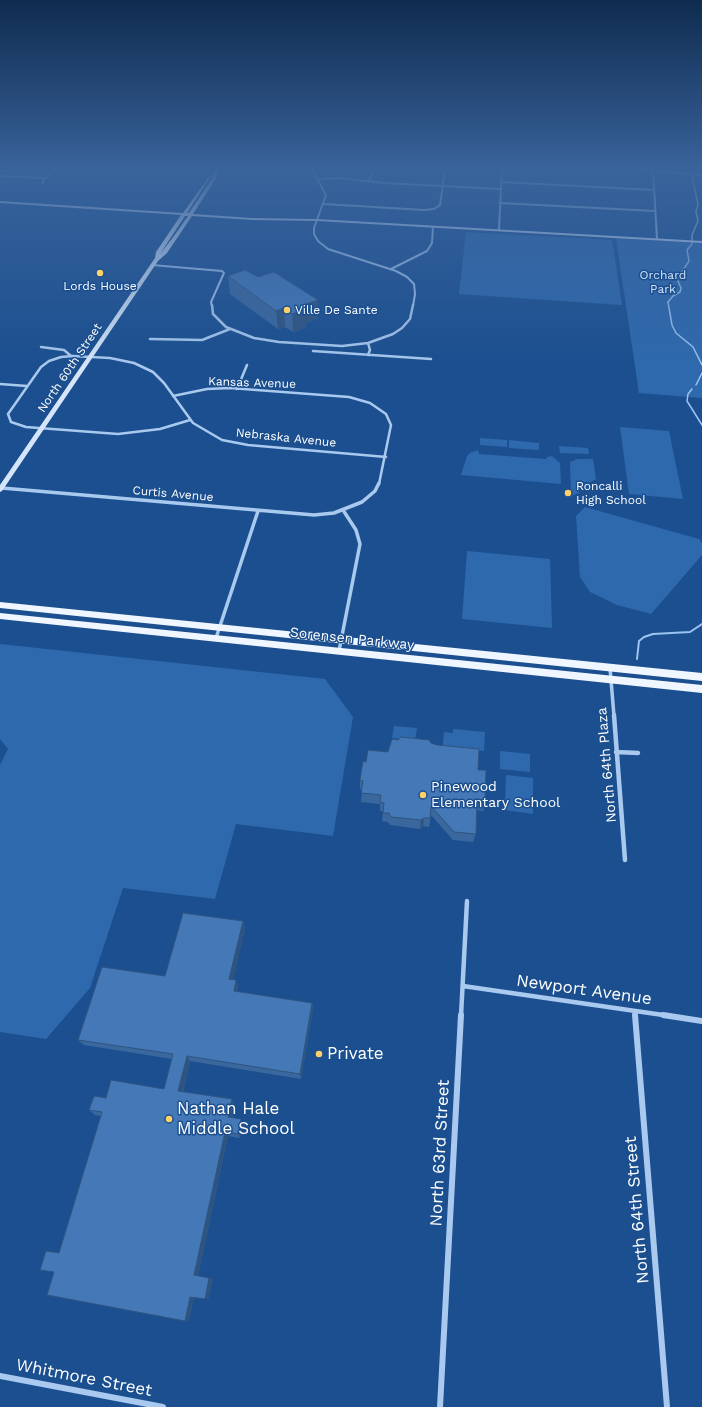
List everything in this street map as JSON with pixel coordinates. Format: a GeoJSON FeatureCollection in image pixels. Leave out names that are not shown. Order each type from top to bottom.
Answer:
{"type":"FeatureCollection","features":[{"type":"Feature","properties":{"kind":"main road","name":"North 60th Street"},"geometry":{"type":"LineString","coordinates":[[156,260],[158,252],[169,235]]}},
{"type":"Feature","properties":{"kind":"main road","name":"North 60th Street"},"geometry":{"type":"LineString","coordinates":[[0,490],[156,260],[165,252],[177,235]]}},
{"type":"Feature","properties":{"kind":"main road"},"geometry":{"type":"LineString","coordinates":[[580,235],[702,242]]}},
{"type":"Feature","properties":{"kind":"main road","name":"Sorensen Parkway"},"geometry":{"type":"LineString","coordinates":[[0,605],[702,677]]}},
{"type":"Feature","properties":{"kind":"main road","name":"Sorensen Parkway"},"geometry":{"type":"LineString","coordinates":[[0,616],[702,689]]}},
{"type":"Feature","properties":{"kind":"street"},"geometry":{"type":"LineString","coordinates":[[152,266],[218,270],[224,272],[213,296],[211,306],[216,318],[230,329],[254,338],[279,342],[335,346],[368,343],[398,331],[407,322],[411,314],[415,294],[414,284],[408,277],[391,269],[341,254],[324,246],[315,235]]}},
{"type":"Feature","properties":{"kind":"street"},"geometry":{"type":"LineString","coordinates":[[391,269],[427,251],[432,243],[433,235]]}},
{"type":"Feature","properties":{"kind":"street"},"geometry":{"type":"LineString","coordinates":[[657,235],[657,239]]}},
{"type":"Feature","properties":{"kind":"street"},"geometry":{"type":"LineString","coordinates":[[150,339],[202,340],[230,329]]}},
{"type":"Feature","properties":{"kind":"street"},"geometry":{"type":"LineString","coordinates":[[368,343],[370,350],[368,355]]}},
{"type":"Feature","properties":{"kind":"street"},"geometry":{"type":"LineString","coordinates":[[41,347],[64,350],[71,356]]}},
{"type":"Feature","properties":{"kind":"street"},"geometry":{"type":"LineString","coordinates":[[313,351],[431,359]]}},
{"type":"Feature","properties":{"kind":"street"},"geometry":{"type":"LineString","coordinates":[[173,396],[159,377],[145,368],[121,360],[71,356],[57,358],[44,364],[10,409],[8,417],[15,424],[42,429],[128,434],[160,429],[190,420]]}},
{"type":"Feature","properties":{"kind":"street"},"geometry":{"type":"LineString","coordinates":[[237,389],[247,365]]}},
{"type":"Feature","properties":{"kind":"street"},"geometry":{"type":"LineString","coordinates":[[0,384],[27,386]]}},
{"type":"Feature","properties":{"kind":"street","name":"Kansas Avenue"},"geometry":{"type":"LineString","coordinates":[[173,396],[207,389],[237,389],[349,397],[365,401],[378,407],[386,414],[391,425],[386,457]]}},
{"type":"Feature","properties":{"kind":"street","name":"Nebraska Avenue"},"geometry":{"type":"LineString","coordinates":[[173,396],[190,420],[210,434],[237,443],[386,457]]}},
{"type":"Feature","properties":{"kind":"street"},"geometry":{"type":"LineString","coordinates":[[339,651],[360,544],[356,530],[343,510],[362,502],[375,491],[381,480],[386,457]]}},
{"type":"Feature","properties":{"kind":"street","name":"Curtis Avenue"},"geometry":{"type":"LineString","coordinates":[[0,490],[314,515],[343,510]]}},
{"type":"Feature","properties":{"kind":"street"},"geometry":{"type":"LineString","coordinates":[[216,638],[258,511]]}},
{"type":"Feature","properties":{"kind":"street","name":"North 64th Plaza"},"geometry":{"type":"LineString","coordinates":[[610,667],[625,860]]}},
{"type":"Feature","properties":{"kind":"street"},"geometry":{"type":"LineString","coordinates":[[616,752],[638,753]]}},
{"type":"Feature","properties":{"kind":"street","name":"North 63rd Street"},"geometry":{"type":"LineString","coordinates":[[440,1407],[467,901]]}},
{"type":"Feature","properties":{"kind":"street","name":"Newport Avenue"},"geometry":{"type":"LineString","coordinates":[[463,986],[702,1021]]}},
{"type":"Feature","properties":{"kind":"street","name":"North 64th Street"},"geometry":{"type":"LineString","coordinates":[[635,1012],[667,1407]]}},
{"type":"Feature","properties":{"kind":"street","name":"Whitmore Street"},"geometry":{"type":"LineString","coordinates":[[0,1376],[163,1407]]}},
{"type":"Feature","properties":{"kind":"green space"},"geometry":{"type":"Polygon","coordinates":[[[466,235],[515,235],[612,240],[622,305],[459,294],[466,235]]]}},
{"type":"Feature","properties":{"kind":"green space","name":"Orchard Park"},"geometry":{"type":"Polygon","coordinates":[[[616,238],[702,243],[702,398],[639,393],[616,238]]]}},
{"type":"Feature","properties":{"kind":"green space"},"geometry":{"type":"Polygon","coordinates":[[[620,427],[669,431],[683,499],[629,494],[620,427]]]}},
{"type":"Feature","properties":{"kind":"green space"},"geometry":{"type":"Polygon","coordinates":[[[480,438],[507,440],[507,447],[480,445],[480,438]]]}},
{"type":"Feature","properties":{"kind":"green space"},"geometry":{"type":"Polygon","coordinates":[[[509,440],[539,443],[539,450],[509,448],[509,440]]]}},
{"type":"Feature","properties":{"kind":"green space"},"geometry":{"type":"Polygon","coordinates":[[[559,446],[588,448],[589,454],[560,453],[559,446]]]}},
{"type":"Feature","properties":{"kind":"green space"},"geometry":{"type":"Polygon","coordinates":[[[478,450],[479,454],[546,459],[547,457],[552,456],[560,463],[561,484],[461,475],[467,456],[478,450]]]}},
{"type":"Feature","properties":{"kind":"green space"},"geometry":{"type":"Polygon","coordinates":[[[577,459],[593,459],[596,479],[591,482],[582,482],[579,493],[571,496],[570,462],[577,459]]]}},
{"type":"Feature","properties":{"kind":"green space"},"geometry":{"type":"Polygon","coordinates":[[[585,507],[699,539],[702,543],[702,555],[651,614],[617,605],[590,592],[580,577],[576,516],[585,507]]]}},
{"type":"Feature","properties":{"kind":"green space"},"geometry":{"type":"Polygon","coordinates":[[[467,551],[550,559],[552,628],[462,619],[467,551]]]}},
{"type":"Feature","properties":{"kind":"green space"},"geometry":{"type":"Polygon","coordinates":[[[0,644],[325,679],[353,717],[333,836],[236,824],[215,899],[123,888],[90,988],[46,1039],[0,1032],[0,765],[8,749],[0,739],[0,644]]]}},
{"type":"Feature","properties":{"kind":"green space"},"geometry":{"type":"Polygon","coordinates":[[[394,726],[417,728],[415,740],[392,738],[394,726]]]}},
{"type":"Feature","properties":{"kind":"green space"},"geometry":{"type":"Polygon","coordinates":[[[453,729],[485,732],[484,751],[452,748],[442,754],[444,732],[453,733],[453,729]]]}},
{"type":"Feature","properties":{"kind":"green space"},"geometry":{"type":"Polygon","coordinates":[[[500,751],[530,754],[530,772],[500,769],[500,751]]]}},
{"type":"Feature","properties":{"kind":"green space"},"geometry":{"type":"Polygon","coordinates":[[[506,775],[533,778],[533,814],[505,810],[506,775]]]}},
{"type":"Feature","properties":{"kind":"building"},"geometry":{"type":"Polygon","coordinates":[[[245,270],[258,277],[274,272],[318,300],[300,306],[305,309],[292,314],[284,308],[276,311],[228,276],[245,270]]]}},
{"type":"Feature","properties":{"kind":"building","name":"Pinewood Elementary School"},"geometry":{"type":"Polygon","coordinates":[[[401,737],[429,740],[431,743],[437,745],[479,749],[478,770],[486,770],[485,803],[477,802],[476,834],[454,832],[431,806],[430,818],[424,818],[421,820],[391,817],[389,813],[383,813],[384,803],[380,802],[381,795],[361,793],[363,781],[360,780],[363,761],[366,762],[368,750],[388,752],[392,739],[398,740],[401,737]]]}},
{"type":"Feature","properties":{"kind":"building","name":"Nathan Hale Middle School"},"geometry":{"type":"Polygon","coordinates":[[[183,913],[243,921],[229,979],[236,980],[234,991],[312,1003],[300,1074],[187,1056],[178,1091],[232,1099],[228,1117],[241,1119],[238,1134],[225,1132],[194,1275],[209,1278],[205,1299],[190,1297],[185,1321],[47,1295],[54,1272],[40,1270],[46,1251],[59,1253],[102,1112],[89,1110],[94,1096],[106,1098],[111,1080],[164,1089],[173,1054],[78,1040],[102,967],[165,976],[183,913]]]}},
{"type":"Feature","properties":{"kind":"waterway"},"geometry":{"type":"LineString","coordinates":[[678,278],[689,261],[687,250],[692,244],[692,235]]}},
{"type":"Feature","properties":{"kind":"waterway"},"geometry":{"type":"LineString","coordinates":[[678,281],[681,288],[680,292],[673,296],[668,302],[672,325],[676,333],[693,347],[702,365]]}},
{"type":"Feature","properties":{"kind":"waterway"},"geometry":{"type":"LineString","coordinates":[[696,385],[702,373]]}},
{"type":"Feature","properties":{"kind":"waterway"},"geometry":{"type":"LineString","coordinates":[[692,389],[688,394],[687,401],[702,425]]}},
{"type":"Feature","properties":{"kind":"waterway"},"geometry":{"type":"LineString","coordinates":[[637,659],[639,641],[644,637],[653,634],[690,632],[702,624]]}},
{"type":"Feature","properties":{"kind":"place","name":"Lords House"},"geometry":{"type":"Point","coordinates":[100,273]}},
{"type":"Feature","properties":{"kind":"place","name":"Ville De Sante"},"geometry":{"type":"Point","coordinates":[287,310]}},
{"type":"Feature","properties":{"kind":"place","name":"Roncalli High School"},"geometry":{"type":"Point","coordinates":[568,493]}},
{"type":"Feature","properties":{"kind":"place","name":"Pinewood Elementary School"},"geometry":{"type":"Point","coordinates":[423,795]}},
{"type":"Feature","properties":{"kind":"place","name":"Private"},"geometry":{"type":"Point","coordinates":[319,1054]}},
{"type":"Feature","properties":{"kind":"place","name":"Nathan Hale Middle School"},"geometry":{"type":"Point","coordinates":[169,1119]}}]}
